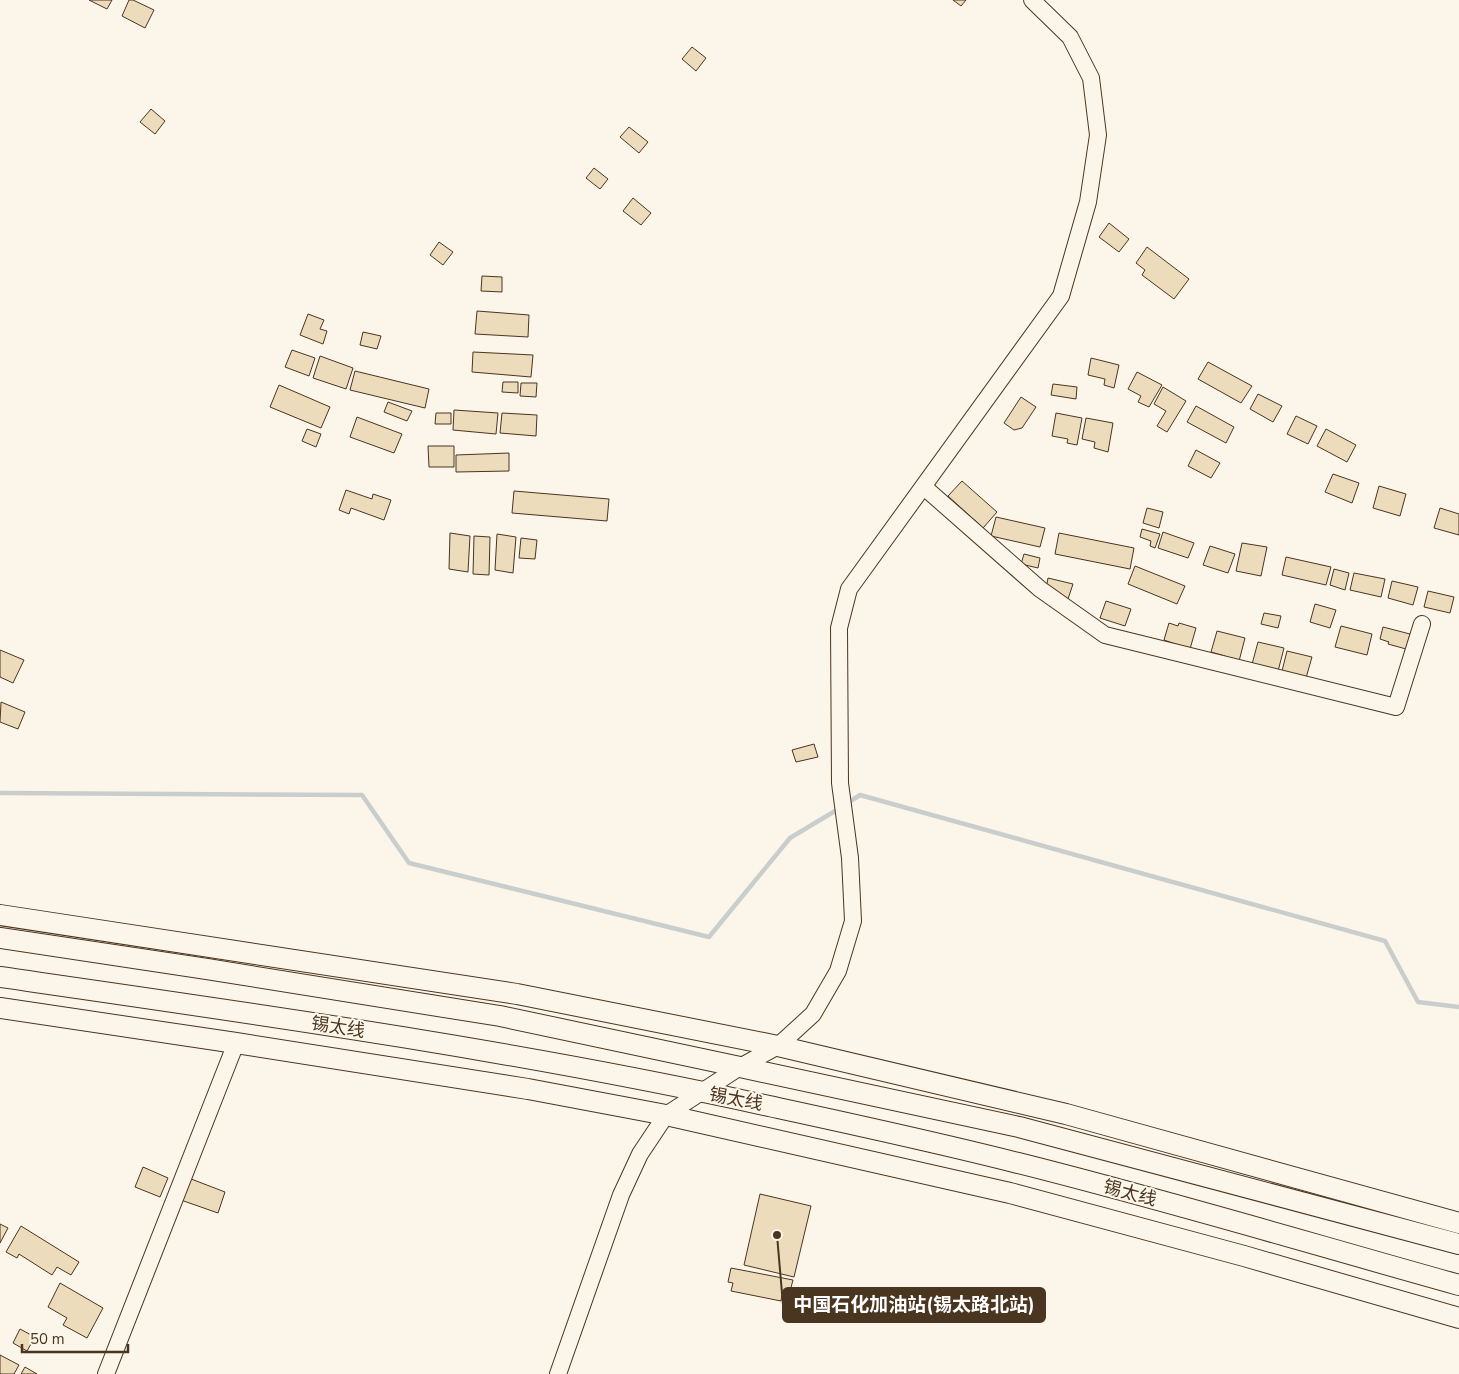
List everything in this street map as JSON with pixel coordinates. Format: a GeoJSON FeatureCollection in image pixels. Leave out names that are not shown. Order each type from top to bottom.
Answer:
{"type":"FeatureCollection","features":[{"type":"Feature","properties":{"kind":"main road"},"geometry":{"type":"LineString","coordinates":[[0,915],[517,994],[778,1046],[1066,1114],[1459,1222]]}},
{"type":"Feature","properties":{"kind":"main road","name":"锡太线"},"geometry":{"type":"LineString","coordinates":[[0,938],[500,1016],[740,1066],[1019,1127],[1459,1244]]}},
{"type":"Feature","properties":{"kind":"main road","name":"锡太线"},"geometry":{"type":"LineString","coordinates":[[0,977],[241,1012],[514,1056],[767,1105],[1018,1163],[1252,1226],[1459,1286]]}},
{"type":"Feature","properties":{"kind":"main road"},"geometry":{"type":"LineString","coordinates":[[0,1008],[236,1042],[528,1090],[666,1116],[1010,1193],[1235,1254],[1459,1318]]}},
{"type":"Feature","properties":{"kind":"street"},"geometry":{"type":"LineString","coordinates":[[558,1374],[622,1195],[640,1154],[666,1116],[740,1066],[778,1046],[813,1014],[838,971],[852,921],[850,858],[840,783],[838,628],[849,589],[1061,296],[1088,202],[1098,135],[1090,78],[1070,37],[1032,0]]}},
{"type":"Feature","properties":{"kind":"street"},"geometry":{"type":"LineString","coordinates":[[924,487],[1040,589],[1105,635],[1396,707],[1422,624]]}},
{"type":"Feature","properties":{"kind":"street"},"geometry":{"type":"LineString","coordinates":[[106,1374],[236,1042]]}},
{"type":"Feature","properties":{"kind":"building"},"geometry":{"type":"Polygon","coordinates":[[[89,0],[112,0],[107,9],[89,0]]]}},
{"type":"Feature","properties":{"kind":"building"},"geometry":{"type":"Polygon","coordinates":[[[129,0],[154,10],[145,28],[122,16],[129,0]]]}},
{"type":"Feature","properties":{"kind":"building"},"geometry":{"type":"Polygon","coordinates":[[[953,0],[966,0],[961,6],[953,0]]]}},
{"type":"Feature","properties":{"kind":"building"},"geometry":{"type":"Polygon","coordinates":[[[692,47],[706,58],[696,71],[682,59],[692,47]]]}},
{"type":"Feature","properties":{"kind":"building"},"geometry":{"type":"Polygon","coordinates":[[[151,109],[165,121],[155,134],[140,122],[151,109]]]}},
{"type":"Feature","properties":{"kind":"building"},"geometry":{"type":"Polygon","coordinates":[[[629,127],[648,142],[639,153],[620,137],[629,127]]]}},
{"type":"Feature","properties":{"kind":"building"},"geometry":{"type":"Polygon","coordinates":[[[594,168],[608,179],[600,189],[586,178],[594,168]]]}},
{"type":"Feature","properties":{"kind":"building"},"geometry":{"type":"Polygon","coordinates":[[[633,198],[651,213],[641,225],[623,211],[633,198]]]}},
{"type":"Feature","properties":{"kind":"building"},"geometry":{"type":"Polygon","coordinates":[[[1109,223],[1129,239],[1119,252],[1099,237],[1109,223]]]}},
{"type":"Feature","properties":{"kind":"building"},"geometry":{"type":"Polygon","coordinates":[[[439,242],[453,252],[443,265],[430,255],[439,242]]]}},
{"type":"Feature","properties":{"kind":"building"},"geometry":{"type":"Polygon","coordinates":[[[1147,247],[1189,279],[1174,299],[1142,275],[1145,270],[1136,263],[1147,247]]]}},
{"type":"Feature","properties":{"kind":"building"},"geometry":{"type":"Polygon","coordinates":[[[482,276],[502,277],[502,292],[481,291],[482,276]]]}},
{"type":"Feature","properties":{"kind":"building"},"geometry":{"type":"Polygon","coordinates":[[[477,311],[529,315],[528,337],[475,334],[477,311]]]}},
{"type":"Feature","properties":{"kind":"building"},"geometry":{"type":"Polygon","coordinates":[[[308,314],[324,320],[320,329],[327,331],[323,344],[300,335],[308,314]]]}},
{"type":"Feature","properties":{"kind":"building"},"geometry":{"type":"Polygon","coordinates":[[[363,332],[381,336],[377,349],[360,345],[363,332]]]}},
{"type":"Feature","properties":{"kind":"building"},"geometry":{"type":"Polygon","coordinates":[[[292,350],[315,358],[309,376],[285,367],[292,350]]]}},
{"type":"Feature","properties":{"kind":"building"},"geometry":{"type":"Polygon","coordinates":[[[473,352],[533,355],[531,377],[472,372],[473,352]]]}},
{"type":"Feature","properties":{"kind":"building"},"geometry":{"type":"Polygon","coordinates":[[[320,356],[353,368],[346,389],[313,378],[320,356]]]}},
{"type":"Feature","properties":{"kind":"building"},"geometry":{"type":"Polygon","coordinates":[[[1091,358],[1119,365],[1114,388],[1104,385],[1105,379],[1088,375],[1091,358]]]}},
{"type":"Feature","properties":{"kind":"building"},"geometry":{"type":"Polygon","coordinates":[[[1208,362],[1252,386],[1241,403],[1198,379],[1208,362]]]}},
{"type":"Feature","properties":{"kind":"building"},"geometry":{"type":"Polygon","coordinates":[[[355,371],[429,389],[425,408],[350,390],[355,371]]]}},
{"type":"Feature","properties":{"kind":"building"},"geometry":{"type":"Polygon","coordinates":[[[1137,372],[1162,385],[1149,407],[1138,402],[1141,396],[1128,389],[1137,372]]]}},
{"type":"Feature","properties":{"kind":"building"},"geometry":{"type":"Polygon","coordinates":[[[503,382],[518,382],[518,393],[502,392],[503,382]]]}},
{"type":"Feature","properties":{"kind":"building"},"geometry":{"type":"Polygon","coordinates":[[[521,383],[537,383],[536,397],[520,396],[521,383]]]}},
{"type":"Feature","properties":{"kind":"building"},"geometry":{"type":"Polygon","coordinates":[[[1053,384],[1077,387],[1076,399],[1051,395],[1053,384]]]}},
{"type":"Feature","properties":{"kind":"building"},"geometry":{"type":"Polygon","coordinates":[[[279,385],[330,407],[321,428],[270,407],[279,385]]]}},
{"type":"Feature","properties":{"kind":"building"},"geometry":{"type":"Polygon","coordinates":[[[1163,387],[1186,401],[1167,432],[1157,426],[1166,411],[1154,404],[1163,387]]]}},
{"type":"Feature","properties":{"kind":"building"},"geometry":{"type":"Polygon","coordinates":[[[1258,394],[1282,406],[1273,422],[1250,409],[1258,394]]]}},
{"type":"Feature","properties":{"kind":"building"},"geometry":{"type":"Polygon","coordinates":[[[1021,397],[1036,407],[1022,428],[1014,430],[1004,423],[1021,397]]]}},
{"type":"Feature","properties":{"kind":"building"},"geometry":{"type":"Polygon","coordinates":[[[388,402],[412,411],[407,421],[384,412],[388,402]]]}},
{"type":"Feature","properties":{"kind":"building"},"geometry":{"type":"Polygon","coordinates":[[[1196,406],[1234,427],[1226,443],[1187,422],[1196,406]]]}},
{"type":"Feature","properties":{"kind":"building"},"geometry":{"type":"Polygon","coordinates":[[[454,410],[498,413],[496,434],[453,430],[454,410]]]}},
{"type":"Feature","properties":{"kind":"building"},"geometry":{"type":"Polygon","coordinates":[[[436,413],[451,413],[451,424],[435,424],[436,413]]]}},
{"type":"Feature","properties":{"kind":"building"},"geometry":{"type":"Polygon","coordinates":[[[502,413],[537,415],[536,436],[500,433],[502,413]]]}},
{"type":"Feature","properties":{"kind":"building"},"geometry":{"type":"Polygon","coordinates":[[[1056,413],[1082,418],[1077,445],[1067,443],[1068,439],[1052,436],[1056,413]]]}},
{"type":"Feature","properties":{"kind":"building"},"geometry":{"type":"Polygon","coordinates":[[[1296,416],[1317,426],[1308,444],[1287,434],[1296,416]]]}},
{"type":"Feature","properties":{"kind":"building"},"geometry":{"type":"Polygon","coordinates":[[[357,417],[402,434],[394,453],[350,437],[357,417]]]}},
{"type":"Feature","properties":{"kind":"building"},"geometry":{"type":"Polygon","coordinates":[[[1086,418],[1113,423],[1108,452],[1094,448],[1095,442],[1082,439],[1086,418]]]}},
{"type":"Feature","properties":{"kind":"building"},"geometry":{"type":"Polygon","coordinates":[[[307,429],[321,434],[316,447],[302,441],[307,429]]]}},
{"type":"Feature","properties":{"kind":"building"},"geometry":{"type":"Polygon","coordinates":[[[1326,429],[1356,445],[1347,462],[1317,446],[1326,429]]]}},
{"type":"Feature","properties":{"kind":"building"},"geometry":{"type":"Polygon","coordinates":[[[428,446],[454,446],[454,467],[429,467],[428,446]]]}},
{"type":"Feature","properties":{"kind":"building"},"geometry":{"type":"Polygon","coordinates":[[[1196,450],[1220,463],[1211,478],[1188,466],[1196,450]]]}},
{"type":"Feature","properties":{"kind":"building"},"geometry":{"type":"Polygon","coordinates":[[[509,453],[509,471],[456,472],[456,455],[509,453]]]}},
{"type":"Feature","properties":{"kind":"building"},"geometry":{"type":"Polygon","coordinates":[[[1333,474],[1359,483],[1352,503],[1325,492],[1333,474]]]}},
{"type":"Feature","properties":{"kind":"building"},"geometry":{"type":"Polygon","coordinates":[[[962,481],[997,512],[983,528],[948,496],[962,481]]]}},
{"type":"Feature","properties":{"kind":"building"},"geometry":{"type":"Polygon","coordinates":[[[1379,486],[1406,494],[1400,516],[1373,508],[1379,486]]]}},
{"type":"Feature","properties":{"kind":"building"},"geometry":{"type":"Polygon","coordinates":[[[346,490],[372,499],[373,494],[391,500],[384,520],[351,508],[349,514],[339,510],[346,490]]]}},
{"type":"Feature","properties":{"kind":"building"},"geometry":{"type":"Polygon","coordinates":[[[514,491],[609,499],[607,521],[512,513],[514,491]]]}},
{"type":"Feature","properties":{"kind":"building"},"geometry":{"type":"Polygon","coordinates":[[[1147,508],[1163,512],[1159,528],[1143,523],[1147,508]]]}},
{"type":"Feature","properties":{"kind":"building"},"geometry":{"type":"Polygon","coordinates":[[[1440,508],[1459,514],[1459,535],[1434,528],[1440,508]]]}},
{"type":"Feature","properties":{"kind":"building"},"geometry":{"type":"Polygon","coordinates":[[[996,517],[1045,528],[1040,547],[991,536],[996,517]]]}},
{"type":"Feature","properties":{"kind":"building"},"geometry":{"type":"Polygon","coordinates":[[[1142,529],[1160,534],[1155,548],[1150,546],[1151,541],[1140,537],[1142,529]]]}},
{"type":"Feature","properties":{"kind":"building"},"geometry":{"type":"Polygon","coordinates":[[[1163,532],[1194,543],[1188,558],[1158,548],[1163,532]]]}},
{"type":"Feature","properties":{"kind":"building"},"geometry":{"type":"Polygon","coordinates":[[[450,533],[470,536],[468,572],[449,569],[450,533]]]}},
{"type":"Feature","properties":{"kind":"building"},"geometry":{"type":"Polygon","coordinates":[[[1059,533],[1134,548],[1130,569],[1055,554],[1059,533]]]}},
{"type":"Feature","properties":{"kind":"building"},"geometry":{"type":"Polygon","coordinates":[[[497,534],[516,537],[513,573],[495,570],[497,534]]]}},
{"type":"Feature","properties":{"kind":"building"},"geometry":{"type":"Polygon","coordinates":[[[474,536],[490,537],[489,575],[473,574],[474,536]]]}},
{"type":"Feature","properties":{"kind":"building"},"geometry":{"type":"Polygon","coordinates":[[[521,538],[537,540],[535,559],[519,558],[521,538]]]}},
{"type":"Feature","properties":{"kind":"building"},"geometry":{"type":"Polygon","coordinates":[[[1242,543],[1267,547],[1261,576],[1236,571],[1242,543]]]}},
{"type":"Feature","properties":{"kind":"building"},"geometry":{"type":"Polygon","coordinates":[[[1210,546],[1235,554],[1228,573],[1203,565],[1210,546]]]}},
{"type":"Feature","properties":{"kind":"building"},"geometry":{"type":"Polygon","coordinates":[[[1024,554],[1040,558],[1038,568],[1021,564],[1024,554]]]}},
{"type":"Feature","properties":{"kind":"building"},"geometry":{"type":"Polygon","coordinates":[[[1286,557],[1331,567],[1326,585],[1282,575],[1286,557]]]}},
{"type":"Feature","properties":{"kind":"building"},"geometry":{"type":"Polygon","coordinates":[[[1135,566],[1185,586],[1177,604],[1128,584],[1135,566]]]}},
{"type":"Feature","properties":{"kind":"building"},"geometry":{"type":"Polygon","coordinates":[[[1334,569],[1349,573],[1345,590],[1330,585],[1334,569]]]}},
{"type":"Feature","properties":{"kind":"building"},"geometry":{"type":"Polygon","coordinates":[[[1354,573],[1385,579],[1381,597],[1350,590],[1354,573]]]}},
{"type":"Feature","properties":{"kind":"building"},"geometry":{"type":"Polygon","coordinates":[[[1048,578],[1073,584],[1068,599],[1052,595],[1046,589],[1048,578]]]}},
{"type":"Feature","properties":{"kind":"building"},"geometry":{"type":"Polygon","coordinates":[[[1392,581],[1418,587],[1413,605],[1388,598],[1392,581]]]}},
{"type":"Feature","properties":{"kind":"building"},"geometry":{"type":"Polygon","coordinates":[[[1428,591],[1454,597],[1450,613],[1424,607],[1428,591]]]}},
{"type":"Feature","properties":{"kind":"building"},"geometry":{"type":"Polygon","coordinates":[[[1106,601],[1131,609],[1125,626],[1100,618],[1106,601]]]}},
{"type":"Feature","properties":{"kind":"building"},"geometry":{"type":"Polygon","coordinates":[[[1315,604],[1336,610],[1330,628],[1310,622],[1315,604]]]}},
{"type":"Feature","properties":{"kind":"building"},"geometry":{"type":"Polygon","coordinates":[[[1264,613],[1281,616],[1278,628],[1261,624],[1264,613]]]}},
{"type":"Feature","properties":{"kind":"building"},"geometry":{"type":"Polygon","coordinates":[[[1169,623],[1178,626],[1179,623],[1196,628],[1190,649],[1164,640],[1169,623]]]}},
{"type":"Feature","properties":{"kind":"building"},"geometry":{"type":"Polygon","coordinates":[[[1341,626],[1372,634],[1367,655],[1335,647],[1341,626]]]}},
{"type":"Feature","properties":{"kind":"building"},"geometry":{"type":"Polygon","coordinates":[[[1383,627],[1410,634],[1406,649],[1388,644],[1389,642],[1380,639],[1383,627]]]}},
{"type":"Feature","properties":{"kind":"building"},"geometry":{"type":"Polygon","coordinates":[[[1217,631],[1245,638],[1238,665],[1224,661],[1225,656],[1211,652],[1217,631]]]}},
{"type":"Feature","properties":{"kind":"building"},"geometry":{"type":"Polygon","coordinates":[[[1258,642],[1284,648],[1277,675],[1251,668],[1258,642]]]}},
{"type":"Feature","properties":{"kind":"building"},"geometry":{"type":"Polygon","coordinates":[[[0,650],[24,660],[13,683],[0,677],[0,650]]]}},
{"type":"Feature","properties":{"kind":"building"},"geometry":{"type":"Polygon","coordinates":[[[1287,651],[1312,657],[1306,678],[1282,671],[1287,651]]]}},
{"type":"Feature","properties":{"kind":"building"},"geometry":{"type":"Polygon","coordinates":[[[1,702],[25,712],[18,729],[0,722],[1,702]]]}},
{"type":"Feature","properties":{"kind":"building"},"geometry":{"type":"Polygon","coordinates":[[[814,744],[818,757],[796,762],[792,750],[814,744]]]}},
{"type":"Feature","properties":{"kind":"building"},"geometry":{"type":"Polygon","coordinates":[[[143,1167],[168,1178],[160,1197],[135,1187],[143,1167]]]}},
{"type":"Feature","properties":{"kind":"building"},"geometry":{"type":"Polygon","coordinates":[[[186,1177],[225,1192],[218,1213],[178,1199],[186,1177]]]}},
{"type":"Feature","properties":{"kind":"building"},"geometry":{"type":"Polygon","coordinates":[[[760,1194],[811,1206],[794,1277],[744,1265],[760,1194]]]}},
{"type":"Feature","properties":{"kind":"building"},"geometry":{"type":"Polygon","coordinates":[[[0,1224],[8,1228],[0,1243],[0,1224]]]}},
{"type":"Feature","properties":{"kind":"building"},"geometry":{"type":"Polygon","coordinates":[[[21,1226],[79,1262],[71,1275],[57,1267],[52,1275],[19,1254],[17,1258],[6,1252],[21,1226]]]}},
{"type":"Feature","properties":{"kind":"building"},"geometry":{"type":"Polygon","coordinates":[[[731,1268],[793,1280],[789,1295],[782,1294],[781,1301],[731,1291],[733,1283],[728,1282],[731,1268]]]}},
{"type":"Feature","properties":{"kind":"building"},"geometry":{"type":"Polygon","coordinates":[[[60,1283],[103,1308],[87,1338],[63,1325],[67,1318],[48,1307],[60,1283]]]}},
{"type":"Feature","properties":{"kind":"building"},"geometry":{"type":"Polygon","coordinates":[[[20,1329],[35,1337],[27,1351],[13,1343],[20,1329]]]}},
{"type":"Feature","properties":{"kind":"building"},"geometry":{"type":"Polygon","coordinates":[[[0,1355],[19,1365],[14,1374],[0,1374],[0,1355]]]}},
{"type":"Feature","properties":{"kind":"building"},"geometry":{"type":"Polygon","coordinates":[[[25,1367],[37,1374],[21,1374],[25,1367]]]}},
{"type":"Feature","properties":{"kind":"waterway"},"geometry":{"type":"LineString","coordinates":[[0,793],[362,795],[409,863],[709,937],[790,838],[840,808]]}},
{"type":"Feature","properties":{"kind":"waterway"},"geometry":{"type":"LineString","coordinates":[[846,804],[860,795],[1385,941],[1418,1002],[1459,1007]]}},
{"type":"Feature","properties":{"kind":"place","name":"中国石化加油站(锡太路北站)"},"geometry":{"type":"Point","coordinates":[777,1235]}}]}
